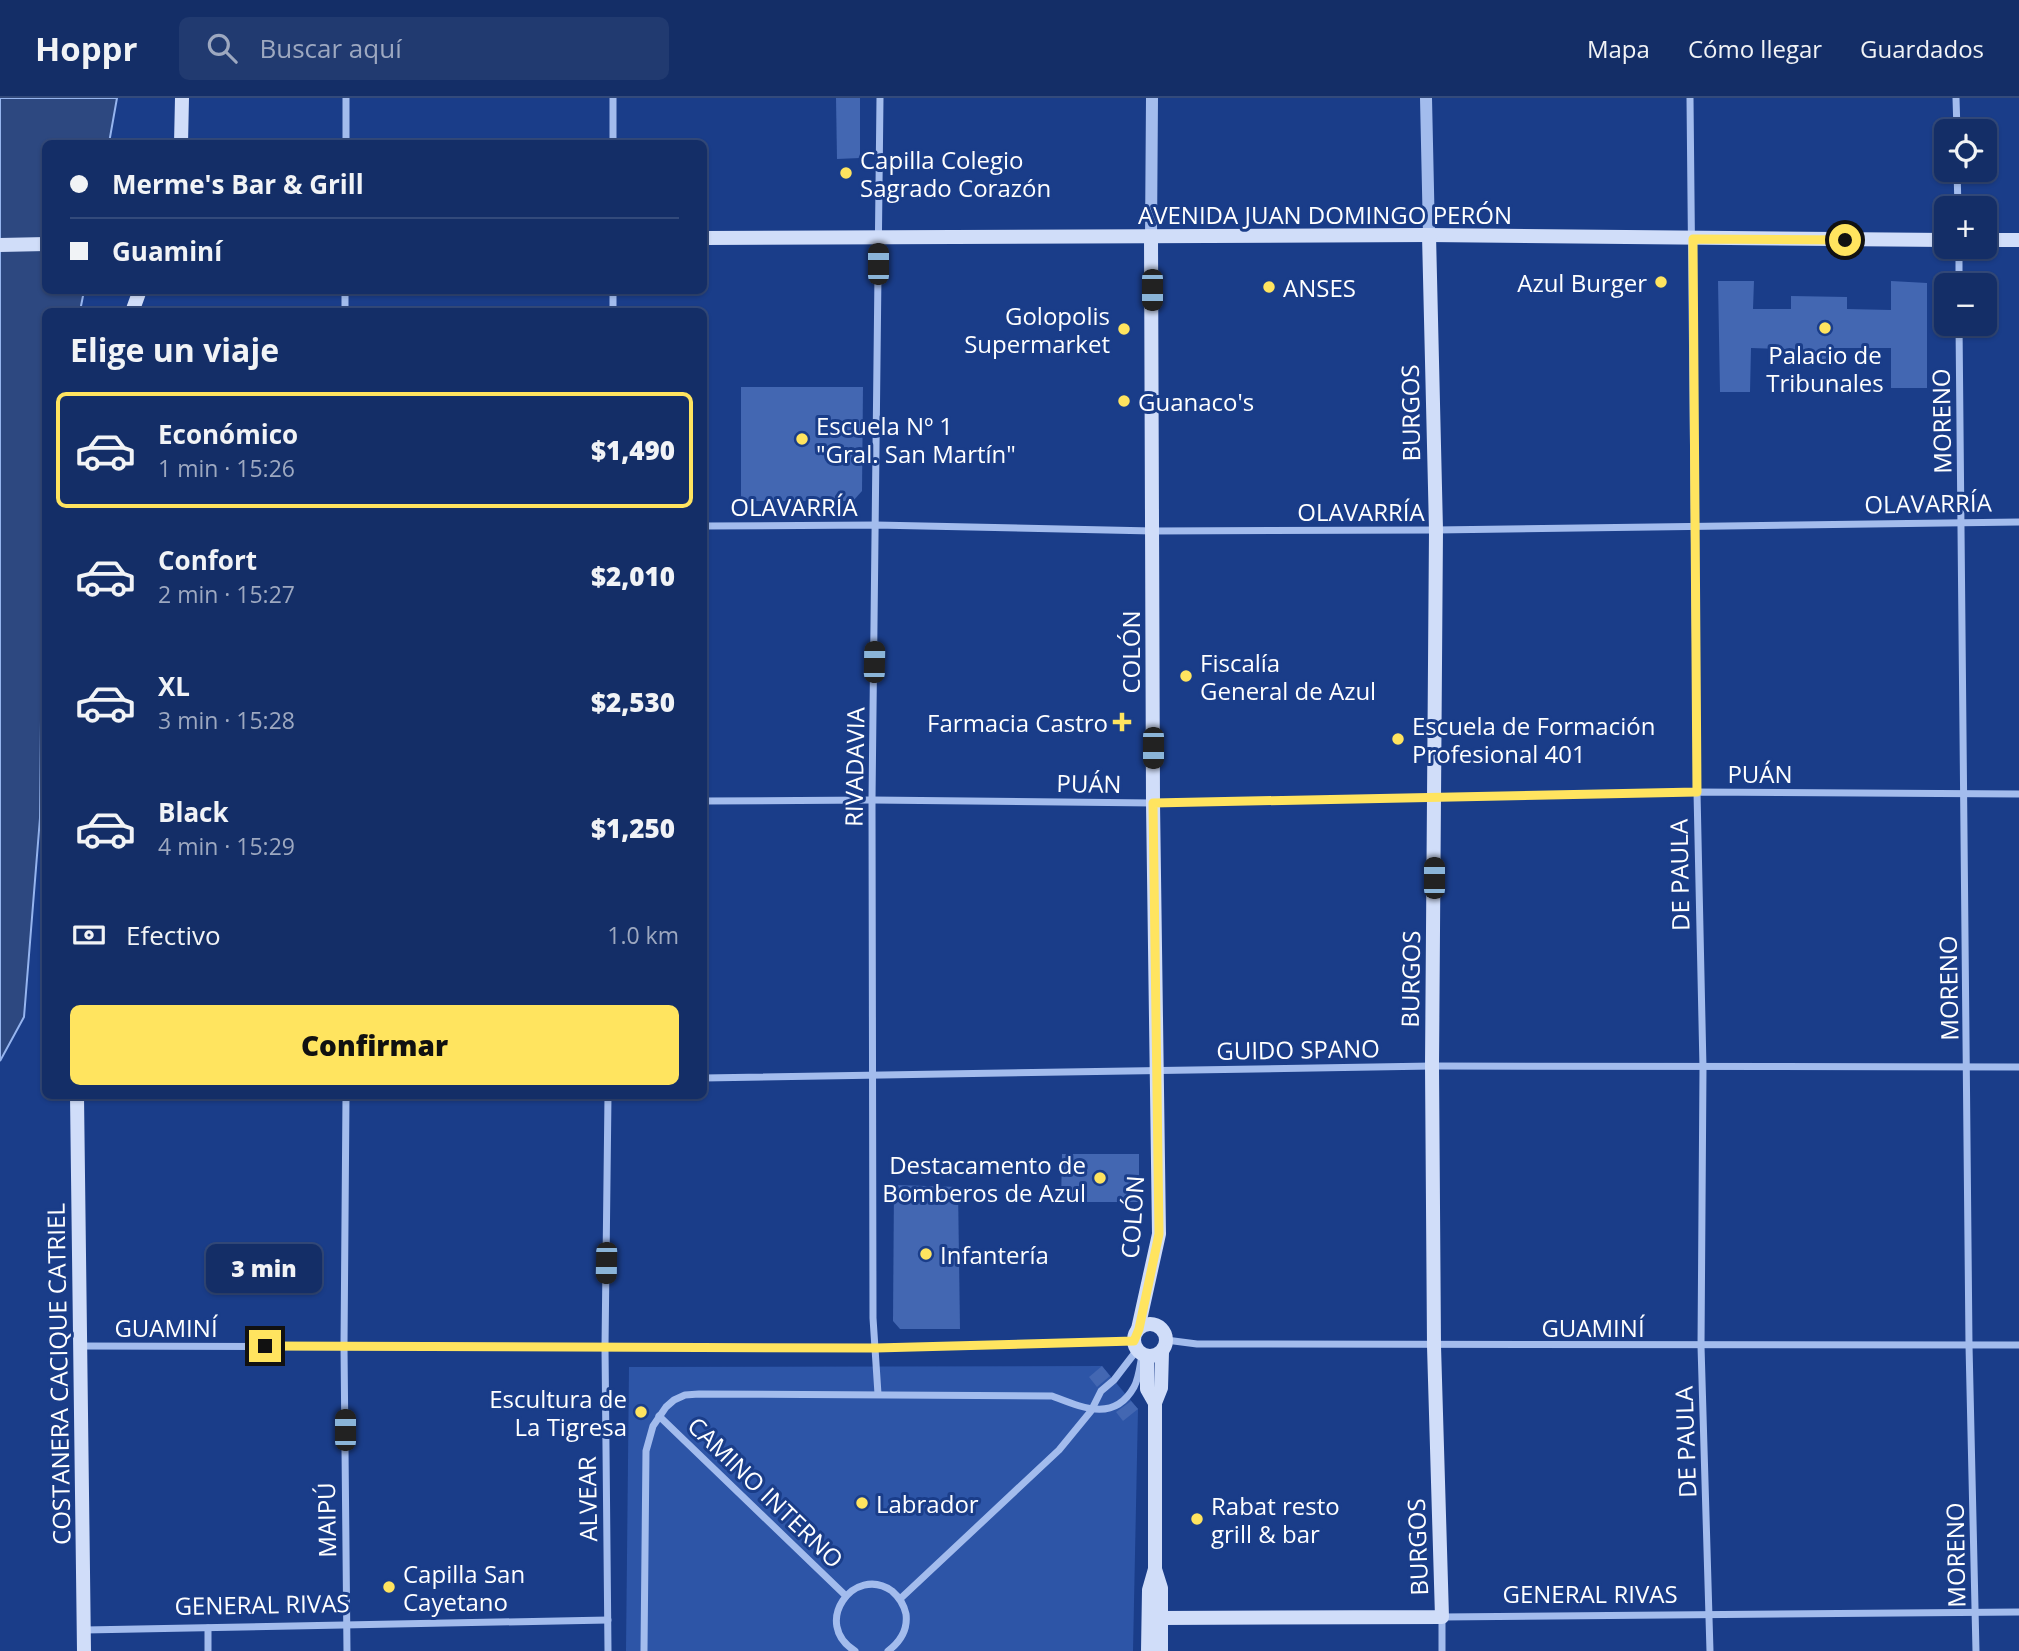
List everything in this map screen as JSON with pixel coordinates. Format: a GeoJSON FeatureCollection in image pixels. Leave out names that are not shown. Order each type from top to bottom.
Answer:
{"type":"FeatureCollection","features":[{"type":"Feature","properties":{"kind":"main road"},"geometry":{"type":"LineString","coordinates":[[181,140],[183,98]]}},
{"type":"Feature","properties":{"kind":"main road","name":"AVENIDA JUAN DOMINGO PERÓN"},"geometry":{"type":"LineString","coordinates":[[707,238],[1429,235],[1934,240]]}},
{"type":"Feature","properties":{"kind":"main road","name":"BURGOS"},"geometry":{"type":"LineString","coordinates":[[1429,235],[1436,530],[1432,1066],[1434,1346],[1442,1618]]}},
{"type":"Feature","properties":{"kind":"main road","name":"COLÓN"},"geometry":{"type":"LineString","coordinates":[[1151,237],[1153,803],[1159,1234],[1140,1346],[1147,1389],[1155,1403]]}},
{"type":"Feature","properties":{"kind":"main road"},"geometry":{"type":"LineString","coordinates":[[1997,240],[2019,240]]}},
{"type":"Feature","properties":{"kind":"main road"},"geometry":{"type":"LineString","coordinates":[[0,245],[42,244]]}},
{"type":"Feature","properties":{"kind":"main road","name":"COSTANERA CACIQUE CATRIEL"},"geometry":{"type":"LineString","coordinates":[[77,1099],[84,1651]]}},
{"type":"Feature","properties":{"kind":"main road"},"geometry":{"type":"LineString","coordinates":[[1148,1651],[1149,1590],[1155,1569],[1155,1403],[1161,1388],[1164,1346],[1159,1327],[1146,1325],[1140,1346],[1155,1356],[1164,1346]]}},
{"type":"Feature","properties":{"kind":"main road"},"geometry":{"type":"LineString","coordinates":[[1155,1569],[1161,1588],[1161,1651]]}},
{"type":"Feature","properties":{"kind":"main road","name":"GENERAL RIVAS"},"geometry":{"type":"LineString","coordinates":[[1161,1618],[1442,1618]]}},
{"type":"Feature","properties":{"kind":"street"},"geometry":{"type":"LineString","coordinates":[[346,98],[346,140]]}},
{"type":"Feature","properties":{"kind":"street"},"geometry":{"type":"LineString","coordinates":[[614,98],[614,140]]}},
{"type":"Feature","properties":{"kind":"street","name":"RIVADAVIA"},"geometry":{"type":"LineString","coordinates":[[878,1394],[873,1318],[872,800],[880,98]]}},
{"type":"Feature","properties":{"kind":"street","name":"COLÓN"},"geometry":{"type":"LineString","coordinates":[[1151,237],[1152,98]]}},
{"type":"Feature","properties":{"kind":"street","name":"BURGOS"},"geometry":{"type":"LineString","coordinates":[[1426,98],[1429,235]]}},
{"type":"Feature","properties":{"kind":"street","name":"DE PAULA"},"geometry":{"type":"LineString","coordinates":[[1690,98],[1697,792],[1703,1068],[1701,1346],[1710,1651]]}},
{"type":"Feature","properties":{"kind":"street"},"geometry":{"type":"LineString","coordinates":[[1956,98],[1957,119]]}},
{"type":"Feature","properties":{"kind":"street","name":"MORENO"},"geometry":{"type":"LineString","coordinates":[[1959,336],[1969,1345],[1976,1651]]}},
{"type":"Feature","properties":{"kind":"street","name":"OLAVARRÍA"},"geometry":{"type":"LineString","coordinates":[[707,526],[876,525],[1153,531],[2019,522]]}},
{"type":"Feature","properties":{"kind":"street","name":"PUÁN"},"geometry":{"type":"LineString","coordinates":[[707,800],[1153,803],[1697,792],[2019,794]]}},
{"type":"Feature","properties":{"kind":"street","name":"GUIDO SPANO"},"geometry":{"type":"LineString","coordinates":[[707,1078],[1432,1066],[2019,1068]]}},
{"type":"Feature","properties":{"kind":"street","name":"MAIPÚ"},"geometry":{"type":"LineString","coordinates":[[345,1099],[347,1651]]}},
{"type":"Feature","properties":{"kind":"street","name":"ALVEAR"},"geometry":{"type":"LineString","coordinates":[[608,1099],[605,1347],[608,1651]]}},
{"type":"Feature","properties":{"kind":"street","name":"GUAMINÍ"},"geometry":{"type":"LineString","coordinates":[[1164,1346],[2019,1345]]}},
{"type":"Feature","properties":{"kind":"street","name":"GUAMINÍ"},"geometry":{"type":"LineString","coordinates":[[80,1346],[1140,1346]]}},
{"type":"Feature","properties":{"kind":"street"},"geometry":{"type":"LineString","coordinates":[[900,1599],[1059,1450],[1091,1411],[1101,1391],[1114,1380],[1140,1346]]}},
{"type":"Feature","properties":{"kind":"street"},"geometry":{"type":"LineString","coordinates":[[644,1651],[646,1451],[659,1416],[674,1400],[685,1395],[1052,1396],[1091,1411],[1112,1408],[1127,1396],[1134,1386],[1140,1346]]}},
{"type":"Feature","properties":{"kind":"street","name":"CAMINO INTERNO"},"geometry":{"type":"LineString","coordinates":[[659,1416],[846,1596]]}},
{"type":"Feature","properties":{"kind":"street"},"geometry":{"type":"LineString","coordinates":[[855,1651],[844,1643],[836,1625],[837,1614],[846,1596],[853,1590],[871,1585],[887,1588],[900,1599],[905,1609],[907,1621],[904,1633],[889,1651]]}},
{"type":"Feature","properties":{"kind":"street","name":"GENERAL RIVAS"},"geometry":{"type":"LineString","coordinates":[[1442,1618],[2019,1612]]}},
{"type":"Feature","properties":{"kind":"street","name":"BURGOS"},"geometry":{"type":"LineString","coordinates":[[1441,1651],[1442,1618]]}},
{"type":"Feature","properties":{"kind":"street","name":"GENERAL RIVAS"},"geometry":{"type":"LineString","coordinates":[[85,1630],[608,1620]]}},
{"type":"Feature","properties":{"kind":"street"},"geometry":{"type":"LineString","coordinates":[[208,1628],[208,1651]]}},
{"type":"Feature","properties":{"kind":"shaded area"},"geometry":{"type":"Polygon","coordinates":[[[0,98],[117,98],[110,140],[42,140],[42,294],[83,294],[81,308],[42,308],[40,818],[24,1017],[0,1061],[0,98]]]}},
{"type":"Feature","properties":{"kind":"shaded area"},"geometry":{"type":"Polygon","coordinates":[[[1102,1366],[1138,1409],[1133,1651],[626,1651],[629,1367],[1102,1366]]]}},
{"type":"Feature","properties":{"kind":"building"},"geometry":{"type":"Polygon","coordinates":[[[836,98],[860,98],[860,158],[837,159],[836,98]]]}},
{"type":"Feature","properties":{"kind":"building"},"geometry":{"type":"Polygon","coordinates":[[[1718,281],[1754,281],[1753,309],[1791,309],[1791,296],[1847,297],[1847,309],[1891,310],[1891,281],[1927,283],[1927,388],[1891,388],[1891,348],[1832,348],[1833,359],[1803,359],[1803,350],[1751,348],[1750,392],[1720,392],[1718,281]]]}},
{"type":"Feature","properties":{"kind":"building","name":"Escuela Nº 1 \"Gral. San Martín\""},"geometry":{"type":"Polygon","coordinates":[[[741,387],[863,387],[862,491],[853,501],[741,501],[741,387]]]}},
{"type":"Feature","properties":{"kind":"building","name":"Destacamento de Bomberos de Azul"},"geometry":{"type":"Polygon","coordinates":[[[1062,1154],[1139,1154],[1139,1202],[1061,1202],[1062,1154]]]}},
{"type":"Feature","properties":{"kind":"building","name":"Infantería"},"geometry":{"type":"Polygon","coordinates":[[[894,1185],[958,1187],[960,1329],[900,1329],[893,1321],[894,1185]]]}},
{"type":"Feature","properties":{"kind":"building"},"geometry":{"type":"Polygon","coordinates":[[[1102,1366],[1110,1376],[1097,1387],[1089,1377],[1102,1366]]]}},
{"type":"Feature","properties":{"kind":"building"},"geometry":{"type":"Polygon","coordinates":[[[1131,1401],[1138,1409],[1123,1421],[1116,1412],[1131,1401]]]}},
{"type":"Feature","properties":{"kind":"place","name":"Capilla Colegio Sagrado Corazón"},"geometry":{"type":"Point","coordinates":[846,173]}},
{"type":"Feature","properties":{"kind":"place","name":"Azul Burger"},"geometry":{"type":"Point","coordinates":[1661,282]}},
{"type":"Feature","properties":{"kind":"place","name":"ANSES"},"geometry":{"type":"Point","coordinates":[1269,287]}},
{"type":"Feature","properties":{"kind":"place","name":"Palacio de Tribunales"},"geometry":{"type":"Point","coordinates":[1825,328]}},
{"type":"Feature","properties":{"kind":"place","name":"Golopolis Supermarket"},"geometry":{"type":"Point","coordinates":[1124,329]}},
{"type":"Feature","properties":{"kind":"place","name":"Guanaco's"},"geometry":{"type":"Point","coordinates":[1124,401]}},
{"type":"Feature","properties":{"kind":"place","name":"Escuela Nº 1 \"Gral. San Martín\""},"geometry":{"type":"Point","coordinates":[802,439]}},
{"type":"Feature","properties":{"kind":"place","name":"Fiscalía General de Azul"},"geometry":{"type":"Point","coordinates":[1186,676]}},
{"type":"Feature","properties":{"kind":"place","name":"Farmacia Castro"},"geometry":{"type":"Point","coordinates":[1122,722]}},
{"type":"Feature","properties":{"kind":"place","name":"Escuela de Formación Profesional 401"},"geometry":{"type":"Point","coordinates":[1398,739]}},
{"type":"Feature","properties":{"kind":"place","name":"Destacamento de Bomberos de Azul"},"geometry":{"type":"Point","coordinates":[1100,1178]}},
{"type":"Feature","properties":{"kind":"place","name":"Infantería"},"geometry":{"type":"Point","coordinates":[926,1254]}},
{"type":"Feature","properties":{"kind":"place","name":"Escultura de La Tigresa"},"geometry":{"type":"Point","coordinates":[641,1412]}},
{"type":"Feature","properties":{"kind":"place","name":"Labrador"},"geometry":{"type":"Point","coordinates":[862,1503]}},
{"type":"Feature","properties":{"kind":"place","name":"Rabat resto grill & bar"},"geometry":{"type":"Point","coordinates":[1197,1519]}},
{"type":"Feature","properties":{"kind":"place","name":"Capilla San Cayetano"},"geometry":{"type":"Point","coordinates":[389,1587]}},
{"type":"Feature","properties":{"kind":"route"},"geometry":{"type":"LineString","coordinates":[[265,1346],[876,1348],[1134,1341],[1139,1329],[1159,1234],[1153,803],[1697,792],[1693,239],[1845,240]]}}]}
